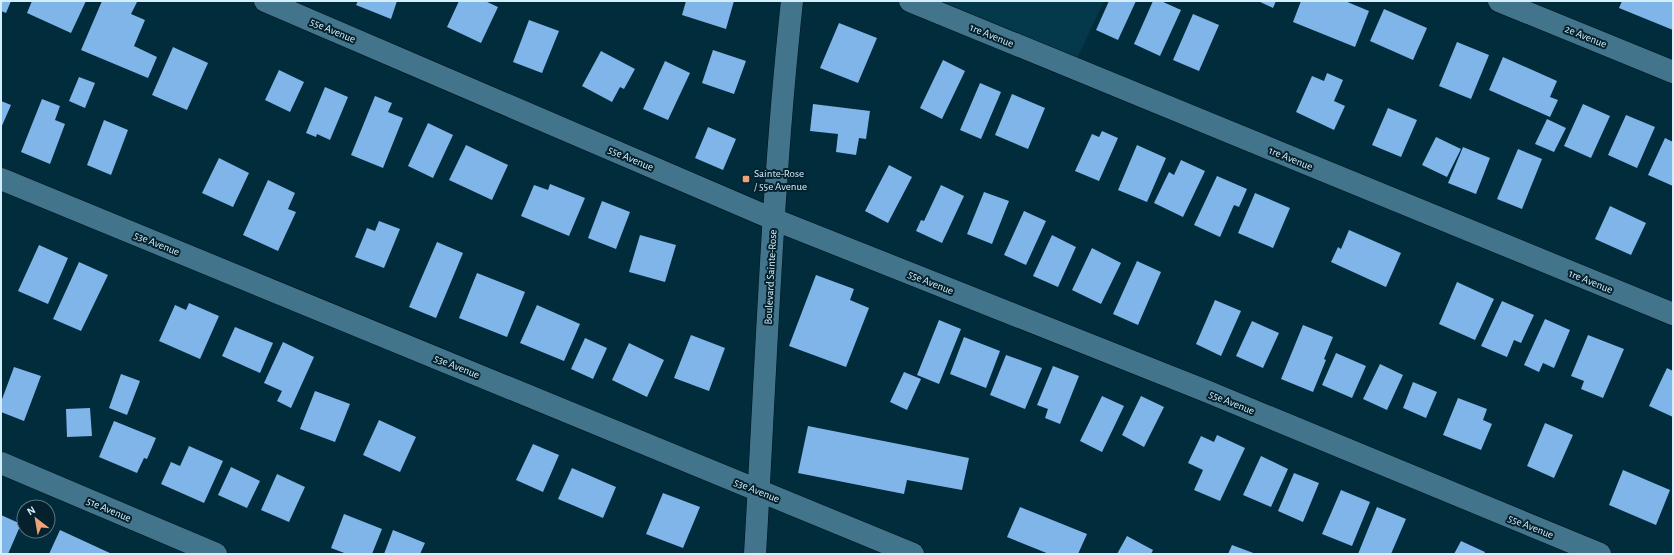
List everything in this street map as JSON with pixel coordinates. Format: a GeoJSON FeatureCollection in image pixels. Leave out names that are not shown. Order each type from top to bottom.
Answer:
{"type":"FeatureCollection","features":[{"type":"Feature","properties":{"kind":"street","name":"55e Avenue"},"geometry":{"type":"LineString","coordinates":[[265,1],[773,219],[1206,391],[1600,554]]}},
{"type":"Feature","properties":{"kind":"street","name":"Boulevard Sainte-Rose"},"geometry":{"type":"LineString","coordinates":[[755,554],[773,219],[784,77],[792,1]]}},
{"type":"Feature","properties":{"kind":"street","name":"1re Avenue"},"geometry":{"type":"LineString","coordinates":[[910,1],[1673,314]]}},
{"type":"Feature","properties":{"kind":"street","name":"2e Avenue"},"geometry":{"type":"LineString","coordinates":[[1500,1],[1673,72]]}},
{"type":"Feature","properties":{"kind":"street","name":"53e Avenue"},"geometry":{"type":"LineString","coordinates":[[1,179],[913,554]]}},
{"type":"Feature","properties":{"kind":"street","name":"51e Avenue"},"geometry":{"type":"LineString","coordinates":[[1,463],[216,554]]}},
{"type":"Feature","properties":{"kind":"shaded area"},"geometry":{"type":"Polygon","coordinates":[[[930,1],[1104,1],[1076,61],[930,1]]]}},
{"type":"Feature","properties":{"kind":"building"},"geometry":{"type":"Polygon","coordinates":[[[1,1],[11,1],[6,13],[1,11],[1,1]]]}},
{"type":"Feature","properties":{"kind":"building"},"geometry":{"type":"Polygon","coordinates":[[[32,1],[86,1],[71,33],[27,13],[32,1]]]}},
{"type":"Feature","properties":{"kind":"building"},"geometry":{"type":"Polygon","coordinates":[[[102,1],[137,2],[131,14],[145,20],[134,46],[157,57],[148,78],[81,50],[102,1]]]}},
{"type":"Feature","properties":{"kind":"building"},"geometry":{"type":"Polygon","coordinates":[[[358,1],[397,1],[391,19],[356,5],[358,1]]]}},
{"type":"Feature","properties":{"kind":"building"},"geometry":{"type":"Polygon","coordinates":[[[459,1],[485,1],[498,7],[481,43],[447,27],[459,1]]]}},
{"type":"Feature","properties":{"kind":"building"},"geometry":{"type":"Polygon","coordinates":[[[686,1],[734,1],[726,29],[682,15],[686,1]]]}},
{"type":"Feature","properties":{"kind":"building"},"geometry":{"type":"Polygon","coordinates":[[[1109,1],[1136,1],[1118,40],[1096,30],[1109,1]]]}},
{"type":"Feature","properties":{"kind":"building"},"geometry":{"type":"Polygon","coordinates":[[[1153,1],[1161,1],[1181,10],[1160,56],[1134,44],[1153,1]]]}},
{"type":"Feature","properties":{"kind":"building"},"geometry":{"type":"Polygon","coordinates":[[[1258,1],[1276,1],[1273,8],[1258,1]]]}},
{"type":"Feature","properties":{"kind":"building"},"geometry":{"type":"Polygon","coordinates":[[[1301,1],[1345,1],[1369,11],[1355,47],[1293,22],[1301,1]]]}},
{"type":"Feature","properties":{"kind":"building"},"geometry":{"type":"Polygon","coordinates":[[[1622,1],[1673,1],[1673,30],[1619,8],[1622,1]]]}},
{"type":"Feature","properties":{"kind":"building"},"geometry":{"type":"Polygon","coordinates":[[[1384,9],[1427,28],[1413,60],[1370,41],[1384,9]]]}},
{"type":"Feature","properties":{"kind":"building"},"geometry":{"type":"Polygon","coordinates":[[[1193,14],[1219,25],[1199,71],[1173,60],[1193,14]]]}},
{"type":"Feature","properties":{"kind":"building"},"geometry":{"type":"Polygon","coordinates":[[[529,20],[559,31],[542,73],[513,62],[529,20]]]}},
{"type":"Feature","properties":{"kind":"building"},"geometry":{"type":"Polygon","coordinates":[[[839,23],[877,38],[858,83],[820,68],[839,23]]]}},
{"type":"Feature","properties":{"kind":"building"},"geometry":{"type":"Polygon","coordinates":[[[1457,42],[1489,55],[1471,99],[1439,86],[1457,42]]]}},
{"type":"Feature","properties":{"kind":"building"},"geometry":{"type":"Polygon","coordinates":[[[173,47],[208,63],[187,110],[152,95],[173,47]]]}},
{"type":"Feature","properties":{"kind":"building"},"geometry":{"type":"Polygon","coordinates":[[[713,50],[746,61],[734,94],[702,83],[713,50]]]}},
{"type":"Feature","properties":{"kind":"building"},"geometry":{"type":"Polygon","coordinates":[[[601,51],[635,69],[624,89],[620,87],[612,102],[582,86],[601,51]]]}},
{"type":"Feature","properties":{"kind":"building"},"geometry":{"type":"Polygon","coordinates":[[[1503,57],[1557,81],[1550,97],[1558,100],[1550,117],[1489,90],[1503,57]]]}},
{"type":"Feature","properties":{"kind":"building"},"geometry":{"type":"Polygon","coordinates":[[[943,60],[965,71],[942,119],[920,108],[943,60]]]}},
{"type":"Feature","properties":{"kind":"building"},"geometry":{"type":"Polygon","coordinates":[[[665,61],[690,73],[668,120],[643,109],[665,61]]]}},
{"type":"Feature","properties":{"kind":"building"},"geometry":{"type":"Polygon","coordinates":[[[279,70],[304,82],[290,112],[265,100],[279,70]]]}},
{"type":"Feature","properties":{"kind":"building"},"geometry":{"type":"Polygon","coordinates":[[[1327,73],[1343,80],[1334,101],[1345,106],[1334,130],[1296,112],[1312,76],[1324,81],[1327,73]]]}},
{"type":"Feature","properties":{"kind":"building"},"geometry":{"type":"Polygon","coordinates":[[[79,77],[95,83],[85,108],[69,101],[79,77]]]}},
{"type":"Feature","properties":{"kind":"building"},"geometry":{"type":"Polygon","coordinates":[[[980,83],[1001,92],[981,139],[960,130],[980,83]]]}},
{"type":"Feature","properties":{"kind":"building"},"geometry":{"type":"Polygon","coordinates":[[[325,87],[348,97],[330,140],[317,134],[316,137],[306,133],[325,87]]]}},
{"type":"Feature","properties":{"kind":"building"},"geometry":{"type":"Polygon","coordinates":[[[1012,94],[1045,108],[1028,149],[995,135],[1012,94]]]}},
{"type":"Feature","properties":{"kind":"building"},"geometry":{"type":"Polygon","coordinates":[[[375,96],[392,103],[388,112],[403,118],[383,168],[351,155],[375,96]]]}},
{"type":"Feature","properties":{"kind":"building"},"geometry":{"type":"Polygon","coordinates":[[[42,99],[60,106],[55,120],[65,124],[50,164],[21,152],[42,99]]]}},
{"type":"Feature","properties":{"kind":"building"},"geometry":{"type":"Polygon","coordinates":[[[1,101],[11,105],[1,128],[1,101]]]}},
{"type":"Feature","properties":{"kind":"building"},"geometry":{"type":"Polygon","coordinates":[[[813,104],[870,111],[866,139],[859,138],[856,155],[836,152],[838,134],[810,131],[813,104]]]}},
{"type":"Feature","properties":{"kind":"building"},"geometry":{"type":"Polygon","coordinates":[[[1583,104],[1610,116],[1591,158],[1564,146],[1583,104]]]}},
{"type":"Feature","properties":{"kind":"building"},"geometry":{"type":"Polygon","coordinates":[[[1388,108],[1417,120],[1401,157],[1372,145],[1388,108]]]}},
{"type":"Feature","properties":{"kind":"building"},"geometry":{"type":"Polygon","coordinates":[[[1626,115],[1655,127],[1637,168],[1608,155],[1626,115]]]}},
{"type":"Feature","properties":{"kind":"building"},"geometry":{"type":"Polygon","coordinates":[[[1547,119],[1566,128],[1554,152],[1535,144],[1547,119]]]}},
{"type":"Feature","properties":{"kind":"building"},"geometry":{"type":"Polygon","coordinates":[[[104,120],[128,130],[111,175],[87,165],[104,120]]]}},
{"type":"Feature","properties":{"kind":"building"},"geometry":{"type":"Polygon","coordinates":[[[428,123],[453,135],[433,178],[408,166],[428,123]]]}},
{"type":"Feature","properties":{"kind":"building"},"geometry":{"type":"Polygon","coordinates":[[[708,127],[736,139],[723,170],[695,158],[708,127]]]}},
{"type":"Feature","properties":{"kind":"building"},"geometry":{"type":"Polygon","coordinates":[[[1102,131],[1118,138],[1099,181],[1075,171],[1092,134],[1099,137],[1102,131]]]}},
{"type":"Feature","properties":{"kind":"building"},"geometry":{"type":"Polygon","coordinates":[[[1436,137],[1461,149],[1447,177],[1422,165],[1436,137]]]}},
{"type":"Feature","properties":{"kind":"building"},"geometry":{"type":"Polygon","coordinates":[[[1665,138],[1673,142],[1673,186],[1648,175],[1665,138]]]}},
{"type":"Feature","properties":{"kind":"building"},"geometry":{"type":"Polygon","coordinates":[[[466,145],[508,165],[492,200],[449,180],[466,145]]]}},
{"type":"Feature","properties":{"kind":"building"},"geometry":{"type":"Polygon","coordinates":[[[1137,145],[1166,158],[1147,202],[1118,190],[1137,145]]]}},
{"type":"Feature","properties":{"kind":"building"},"geometry":{"type":"Polygon","coordinates":[[[1463,147],[1490,158],[1476,194],[1448,183],[1463,147]]]}},
{"type":"Feature","properties":{"kind":"building"},"geometry":{"type":"Polygon","coordinates":[[[1518,149],[1542,159],[1522,209],[1497,199],[1518,149]]]}},
{"type":"Feature","properties":{"kind":"building"},"geometry":{"type":"Polygon","coordinates":[[[219,158],[249,173],[233,207],[202,193],[219,158]]]}},
{"type":"Feature","properties":{"kind":"building"},"geometry":{"type":"Polygon","coordinates":[[[1181,160],[1205,171],[1183,217],[1154,203],[1169,172],[1174,175],[1181,160]]]}},
{"type":"Feature","properties":{"kind":"building"},"geometry":{"type":"Polygon","coordinates":[[[889,165],[912,177],[888,223],[865,211],[889,165]]]}},
{"type":"Feature","properties":{"kind":"building"},"geometry":{"type":"Polygon","coordinates":[[[1217,176],[1247,189],[1239,207],[1234,205],[1220,237],[1194,225],[1217,176]]]}},
{"type":"Feature","properties":{"kind":"building"},"geometry":{"type":"Polygon","coordinates":[[[268,180],[295,193],[288,209],[296,212],[278,251],[243,235],[268,180]]]}},
{"type":"Feature","properties":{"kind":"building"},"geometry":{"type":"Polygon","coordinates":[[[550,184],[585,198],[569,236],[521,216],[534,185],[548,190],[550,184]]]}},
{"type":"Feature","properties":{"kind":"building"},"geometry":{"type":"Polygon","coordinates":[[[941,185],[964,196],[942,243],[916,231],[921,220],[924,221],[941,185]]]}},
{"type":"Feature","properties":{"kind":"building"},"geometry":{"type":"Polygon","coordinates":[[[984,192],[1009,201],[992,244],[967,234],[984,192]]]}},
{"type":"Feature","properties":{"kind":"building"},"geometry":{"type":"Polygon","coordinates":[[[1255,193],[1290,208],[1273,248],[1238,233],[1255,193]]]}},
{"type":"Feature","properties":{"kind":"building"},"geometry":{"type":"Polygon","coordinates":[[[602,201],[630,212],[616,249],[588,238],[602,201]]]}},
{"type":"Feature","properties":{"kind":"building"},"geometry":{"type":"Polygon","coordinates":[[[1610,206],[1646,223],[1631,255],[1595,239],[1610,206]]]}},
{"type":"Feature","properties":{"kind":"building"},"geometry":{"type":"Polygon","coordinates":[[[1024,211],[1046,221],[1026,265],[1004,255],[1024,211]]]}},
{"type":"Feature","properties":{"kind":"building"},"geometry":{"type":"Polygon","coordinates":[[[379,221],[400,229],[384,268],[355,257],[367,228],[375,231],[379,221]]]}},
{"type":"Feature","properties":{"kind":"building"},"geometry":{"type":"Polygon","coordinates":[[[1349,230],[1401,253],[1386,287],[1331,262],[1338,247],[1341,249],[1349,230]]]}},
{"type":"Feature","properties":{"kind":"building"},"geometry":{"type":"Polygon","coordinates":[[[640,235],[676,245],[665,282],[629,272],[640,235]]]}},
{"type":"Feature","properties":{"kind":"building"},"geometry":{"type":"Polygon","coordinates":[[[1052,235],[1076,247],[1058,287],[1033,276],[1052,235]]]}},
{"type":"Feature","properties":{"kind":"building"},"geometry":{"type":"Polygon","coordinates":[[[437,242],[463,253],[436,318],[409,307],[437,242]]]}},
{"type":"Feature","properties":{"kind":"building"},"geometry":{"type":"Polygon","coordinates":[[[39,245],[68,258],[48,304],[18,291],[39,245]]]}},
{"type":"Feature","properties":{"kind":"building"},"geometry":{"type":"Polygon","coordinates":[[[1092,248],[1121,263],[1101,304],[1072,290],[1092,248]]]}},
{"type":"Feature","properties":{"kind":"building"},"geometry":{"type":"Polygon","coordinates":[[[1137,261],[1161,272],[1138,325],[1113,314],[1137,261]]]}},
{"type":"Feature","properties":{"kind":"building"},"geometry":{"type":"Polygon","coordinates":[[[79,262],[108,275],[81,331],[53,319],[79,262]]]}},
{"type":"Feature","properties":{"kind":"building"},"geometry":{"type":"Polygon","coordinates":[[[477,273],[525,292],[507,337],[459,318],[477,273]]]}},
{"type":"Feature","properties":{"kind":"building"},"geometry":{"type":"Polygon","coordinates":[[[816,275],[854,289],[850,300],[869,308],[846,367],[789,346],[816,275]]]}},
{"type":"Feature","properties":{"kind":"building"},"geometry":{"type":"Polygon","coordinates":[[[1457,282],[1494,299],[1475,340],[1439,324],[1457,282]]]}},
{"type":"Feature","properties":{"kind":"building"},"geometry":{"type":"Polygon","coordinates":[[[1215,300],[1241,311],[1221,356],[1196,344],[1215,300]]]}},
{"type":"Feature","properties":{"kind":"building"},"geometry":{"type":"Polygon","coordinates":[[[1502,301],[1534,315],[1521,343],[1514,340],[1507,357],[1481,346],[1502,301]]]}},
{"type":"Feature","properties":{"kind":"building"},"geometry":{"type":"Polygon","coordinates":[[[189,303],[219,316],[200,359],[159,341],[175,305],[186,310],[189,303]]]}},
{"type":"Feature","properties":{"kind":"building"},"geometry":{"type":"Polygon","coordinates":[[[537,305],[580,324],[564,361],[520,343],[537,305]]]}},
{"type":"Feature","properties":{"kind":"building"},"geometry":{"type":"Polygon","coordinates":[[[1545,319],[1570,330],[1554,368],[1543,363],[1539,372],[1524,365],[1545,319]]]}},
{"type":"Feature","properties":{"kind":"building"},"geometry":{"type":"Polygon","coordinates":[[[939,320],[961,329],[939,384],[917,375],[939,320]]]}},
{"type":"Feature","properties":{"kind":"building"},"geometry":{"type":"Polygon","coordinates":[[[1252,321],[1279,333],[1263,368],[1236,356],[1252,321]]]}},
{"type":"Feature","properties":{"kind":"building"},"geometry":{"type":"Polygon","coordinates":[[[1303,325],[1333,337],[1324,359],[1326,360],[1313,392],[1281,379],[1303,325]]]}},
{"type":"Feature","properties":{"kind":"building"},"geometry":{"type":"Polygon","coordinates":[[[235,327],[273,343],[260,373],[222,356],[235,327]]]}},
{"type":"Feature","properties":{"kind":"building"},"geometry":{"type":"Polygon","coordinates":[[[691,335],[725,348],[709,391],[674,378],[691,335]]]}},
{"type":"Feature","properties":{"kind":"building"},"geometry":{"type":"Polygon","coordinates":[[[1588,335],[1624,349],[1603,398],[1581,389],[1584,381],[1571,376],[1588,335]]]}},
{"type":"Feature","properties":{"kind":"building"},"geometry":{"type":"Polygon","coordinates":[[[964,337],[1000,351],[986,388],[950,374],[964,337]]]}},
{"type":"Feature","properties":{"kind":"building"},"geometry":{"type":"Polygon","coordinates":[[[585,338],[607,348],[593,379],[571,369],[585,338]]]}},
{"type":"Feature","properties":{"kind":"building"},"geometry":{"type":"Polygon","coordinates":[[[283,342],[314,357],[291,408],[277,401],[282,391],[264,383],[283,342]]]}},
{"type":"Feature","properties":{"kind":"building"},"geometry":{"type":"Polygon","coordinates":[[[629,343],[664,360],[647,397],[612,380],[629,343]]]}},
{"type":"Feature","properties":{"kind":"building"},"geometry":{"type":"Polygon","coordinates":[[[1336,353],[1366,366],[1352,398],[1322,385],[1336,353]]]}},
{"type":"Feature","properties":{"kind":"building"},"geometry":{"type":"Polygon","coordinates":[[[1006,355],[1042,368],[1025,409],[990,395],[1006,355]]]}},
{"type":"Feature","properties":{"kind":"building"},"geometry":{"type":"Polygon","coordinates":[[[1380,364],[1403,375],[1387,410],[1363,399],[1380,364]]]}},
{"type":"Feature","properties":{"kind":"building"},"geometry":{"type":"Polygon","coordinates":[[[1053,366],[1079,376],[1060,424],[1045,418],[1048,409],[1037,405],[1053,366]]]}},
{"type":"Feature","properties":{"kind":"building"},"geometry":{"type":"Polygon","coordinates":[[[14,367],[41,376],[24,421],[1,412],[1,402],[14,367]]]}},
{"type":"Feature","properties":{"kind":"building"},"geometry":{"type":"Polygon","coordinates":[[[1667,368],[1673,371],[1673,417],[1649,406],[1667,368]]]}},
{"type":"Feature","properties":{"kind":"building"},"geometry":{"type":"Polygon","coordinates":[[[904,372],[921,379],[907,410],[890,402],[904,372]]]}},
{"type":"Feature","properties":{"kind":"building"},"geometry":{"type":"Polygon","coordinates":[[[121,374],[140,381],[127,415],[109,408],[121,374]]]}},
{"type":"Feature","properties":{"kind":"building"},"geometry":{"type":"Polygon","coordinates":[[[1413,382],[1437,392],[1426,418],[1403,408],[1413,382]]]}},
{"type":"Feature","properties":{"kind":"building"},"geometry":{"type":"Polygon","coordinates":[[[315,391],[350,404],[335,442],[300,429],[315,391]]]}},
{"type":"Feature","properties":{"kind":"building"},"geometry":{"type":"Polygon","coordinates":[[[1102,396],[1124,406],[1102,452],[1080,441],[1102,396]]]}},
{"type":"Feature","properties":{"kind":"building"},"geometry":{"type":"Polygon","coordinates":[[[1141,396],[1164,407],[1144,447],[1122,435],[1141,396]]]}},
{"type":"Feature","properties":{"kind":"building"},"geometry":{"type":"Polygon","coordinates":[[[1458,398],[1487,409],[1483,420],[1492,424],[1481,450],[1443,435],[1458,398]]]}},
{"type":"Feature","properties":{"kind":"building"},"geometry":{"type":"Polygon","coordinates":[[[90,408],[92,436],[67,437],[66,409],[90,408]]]}},
{"type":"Feature","properties":{"kind":"building"},"geometry":{"type":"Polygon","coordinates":[[[379,420],[416,437],[400,472],[363,455],[379,420]]]}},
{"type":"Feature","properties":{"kind":"building"},"geometry":{"type":"Polygon","coordinates":[[[114,421],[156,438],[147,459],[144,458],[137,473],[99,457],[114,421]]]}},
{"type":"Feature","properties":{"kind":"building"},"geometry":{"type":"Polygon","coordinates":[[[1545,423],[1573,435],[1554,478],[1527,466],[1545,423]]]}},
{"type":"Feature","properties":{"kind":"building"},"geometry":{"type":"Polygon","coordinates":[[[808,426],[969,458],[962,490],[907,480],[904,494],[798,473],[808,426]]]}},
{"type":"Feature","properties":{"kind":"building"},"geometry":{"type":"Polygon","coordinates":[[[1217,435],[1245,448],[1220,501],[1194,490],[1203,470],[1188,463],[1201,436],[1214,442],[1217,435]]]}},
{"type":"Feature","properties":{"kind":"building"},"geometry":{"type":"Polygon","coordinates":[[[533,444],[559,455],[543,492],[516,480],[533,444]]]}},
{"type":"Feature","properties":{"kind":"building"},"geometry":{"type":"Polygon","coordinates":[[[189,446],[223,461],[204,503],[161,484],[171,462],[180,466],[189,446]]]}},
{"type":"Feature","properties":{"kind":"building"},"geometry":{"type":"Polygon","coordinates":[[[1261,456],[1288,469],[1271,507],[1243,495],[1261,456]]]}},
{"type":"Feature","properties":{"kind":"building"},"geometry":{"type":"Polygon","coordinates":[[[231,467],[260,481],[247,508],[218,495],[231,467]]]}},
{"type":"Feature","properties":{"kind":"building"},"geometry":{"type":"Polygon","coordinates":[[[572,468],[616,487],[603,518],[558,499],[572,468]]]}},
{"type":"Feature","properties":{"kind":"building"},"geometry":{"type":"Polygon","coordinates":[[[1623,470],[1670,490],[1656,525],[1609,505],[1623,470]]]}},
{"type":"Feature","properties":{"kind":"building"},"geometry":{"type":"Polygon","coordinates":[[[1294,473],[1319,483],[1303,522],[1278,511],[1294,473]]]}},
{"type":"Feature","properties":{"kind":"building"},"geometry":{"type":"Polygon","coordinates":[[[277,474],[305,487],[289,522],[261,510],[277,474]]]}},
{"type":"Feature","properties":{"kind":"building"},"geometry":{"type":"Polygon","coordinates":[[[1341,490],[1370,502],[1352,546],[1322,534],[1341,490]]]}},
{"type":"Feature","properties":{"kind":"building"},"geometry":{"type":"Polygon","coordinates":[[[663,493],[700,507],[683,548],[646,534],[663,493]]]}},
{"type":"Feature","properties":{"kind":"building"},"geometry":{"type":"Polygon","coordinates":[[[1020,507],[1087,534],[1078,554],[1049,554],[1007,537],[1020,507]]]}},
{"type":"Feature","properties":{"kind":"building"},"geometry":{"type":"Polygon","coordinates":[[[1377,507],[1406,519],[1391,554],[1358,554],[1377,507]]]}},
{"type":"Feature","properties":{"kind":"building"},"geometry":{"type":"Polygon","coordinates":[[[344,514],[382,529],[372,554],[347,554],[331,548],[344,514]]]}},
{"type":"Feature","properties":{"kind":"building"},"geometry":{"type":"Polygon","coordinates":[[[1,515],[16,522],[16,536],[8,554],[1,554],[1,515]]]}},
{"type":"Feature","properties":{"kind":"building"},"geometry":{"type":"Polygon","coordinates":[[[60,530],[112,554],[49,554],[60,530]]]}},
{"type":"Feature","properties":{"kind":"building"},"geometry":{"type":"Polygon","coordinates":[[[393,530],[425,543],[420,554],[384,554],[393,530]]]}},
{"type":"Feature","properties":{"kind":"building"},"geometry":{"type":"Polygon","coordinates":[[[1127,536],[1153,550],[1151,554],[1117,554],[1127,536]]]}},
{"type":"Feature","properties":{"kind":"building"},"geometry":{"type":"Polygon","coordinates":[[[1461,541],[1485,552],[1484,554],[1454,554],[1461,541]]]}},
{"type":"Feature","properties":{"kind":"building"},"geometry":{"type":"Polygon","coordinates":[[[1232,545],[1256,554],[1228,554],[1232,545]]]}},
{"type":"Feature","properties":{"kind":"place","name":"Sainte-Rose / 55e Avenue"},"geometry":{"type":"Point","coordinates":[746,179]}}]}
